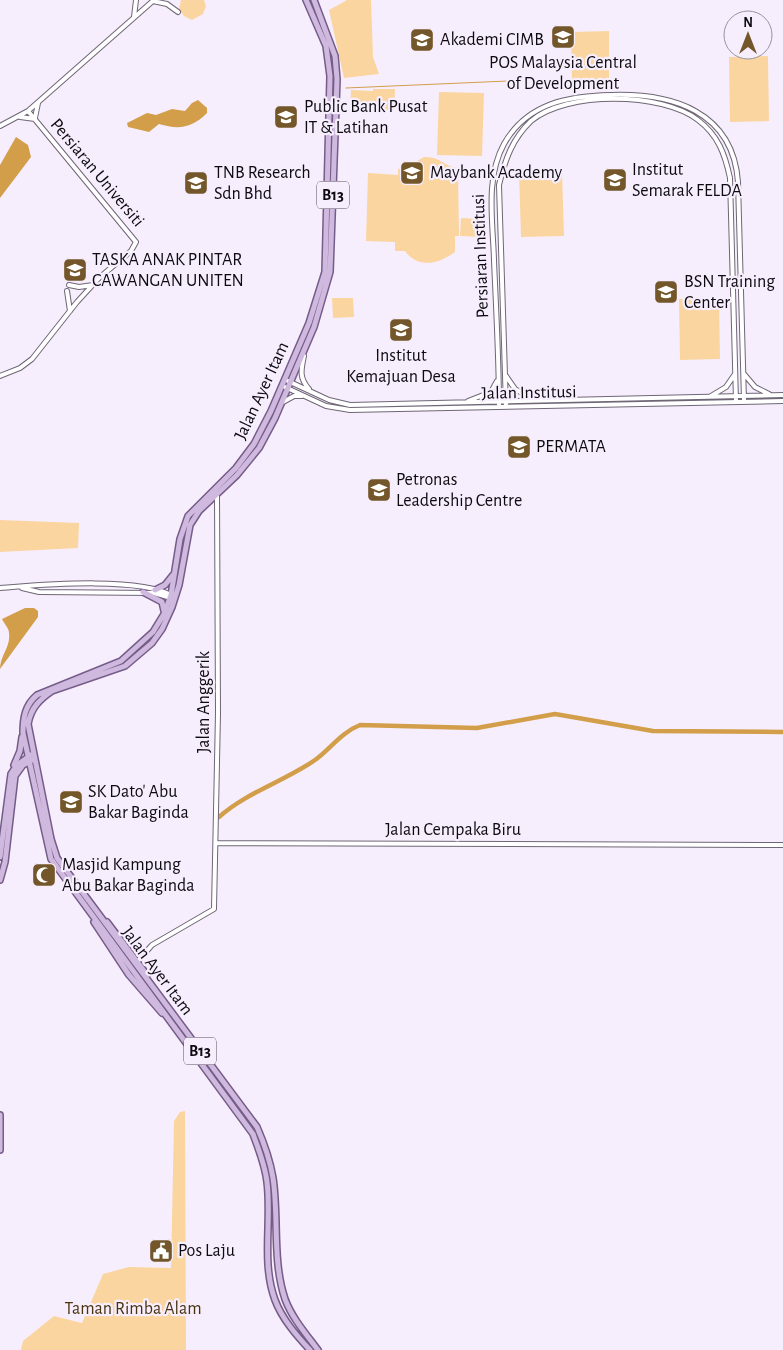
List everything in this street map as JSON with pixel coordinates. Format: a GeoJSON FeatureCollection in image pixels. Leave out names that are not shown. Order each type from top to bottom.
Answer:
{"type":"FeatureCollection","features":[{"type":"Feature","properties":{"kind":"main road","name":"Jalan Ayer Itam"},"geometry":{"type":"LineString","coordinates":[[172,597],[180,539],[188,516],[236,468],[254,444],[309,323],[325,272],[329,59],[326,46],[306,0]]}},
{"type":"Feature","properties":{"kind":"main road","name":"Jalan Ayer Itam"},"geometry":{"type":"LineString","coordinates":[[314,0],[335,56],[337,79],[330,272],[314,327],[259,448],[237,475],[199,511],[190,525],[172,597],[153,632],[121,661],[37,695],[28,704],[24,715],[23,733],[36,770],[57,858],[257,1127],[266,1149],[274,1179],[275,1225],[285,1299],[300,1327],[318,1350]]}},
{"type":"Feature","properties":{"kind":"main road"},"geometry":{"type":"LineString","coordinates":[[155,590],[170,580],[176,570]]}},
{"type":"Feature","properties":{"kind":"main road"},"geometry":{"type":"LineString","coordinates":[[143,592],[162,602],[164,614]]}},
{"type":"Feature","properties":{"kind":"main road","name":"B13"},"geometry":{"type":"LineString","coordinates":[[32,775],[28,724],[33,708],[52,691],[125,666],[152,643],[162,629],[172,607],[172,597]]}},
{"type":"Feature","properties":{"kind":"main road"},"geometry":{"type":"LineString","coordinates":[[0,857],[11,774],[20,751],[23,733]]}},
{"type":"Feature","properties":{"kind":"main road"},"geometry":{"type":"LineString","coordinates":[[0,880],[5,862],[15,776],[19,769],[31,758]]}},
{"type":"Feature","properties":{"kind":"main road"},"geometry":{"type":"LineString","coordinates":[[11,774],[16,765],[31,758]]}},
{"type":"Feature","properties":{"kind":"main road"},"geometry":{"type":"LineString","coordinates":[[19,769],[27,770],[32,775]]}},
{"type":"Feature","properties":{"kind":"main road","name":"Jalan Ayer Itam"},"geometry":{"type":"LineString","coordinates":[[32,775],[51,859],[129,974],[157,1010],[168,1018],[253,1134],[266,1173],[269,1276]]}},
{"type":"Feature","properties":{"kind":"main road"},"geometry":{"type":"LineString","coordinates":[[77,887],[138,961],[167,1007]]}},
{"type":"Feature","properties":{"kind":"main road"},"geometry":{"type":"LineString","coordinates":[[0,1115],[0,1150]]}},
{"type":"Feature","properties":{"kind":"main road"},"geometry":{"type":"LineString","coordinates":[[269,1276],[272,1282],[276,1284],[281,1276]]}},
{"type":"Feature","properties":{"kind":"main road","name":"B13"},"geometry":{"type":"LineString","coordinates":[[269,1276],[275,1300],[281,1314],[310,1350]]}},
{"type":"Feature","properties":{"kind":"main road"},"geometry":{"type":"LineString","coordinates":[[275,1300],[275,1294],[279,1292],[285,1299]]}},
{"type":"Feature","properties":{"kind":"street"},"geometry":{"type":"LineString","coordinates":[[133,19],[136,11],[136,0]]}},
{"type":"Feature","properties":{"kind":"street"},"geometry":{"type":"LineString","coordinates":[[0,126],[28,111],[153,1],[167,4],[178,12]]}},
{"type":"Feature","properties":{"kind":"street","name":"Persiaran Institusi"},"geometry":{"type":"LineString","coordinates":[[499,407],[492,185],[504,145],[526,117],[544,106],[563,99],[620,95],[671,100],[692,108],[720,133],[732,153],[738,182],[744,401]]}},
{"type":"Feature","properties":{"kind":"street","name":"Persiaran Institusi"},"geometry":{"type":"LineString","coordinates":[[506,407],[499,185],[504,165],[510,147],[520,133],[539,116],[563,104],[598,100],[653,102],[677,108],[699,120],[722,148],[730,178],[736,399]]}},
{"type":"Feature","properties":{"kind":"street"},"geometry":{"type":"LineString","coordinates":[[18,117],[35,120],[38,101]]}},
{"type":"Feature","properties":{"kind":"street","name":"Persiaran Universiti"},"geometry":{"type":"LineString","coordinates":[[0,376],[20,368],[32,359],[93,285],[131,251],[136,242],[28,111]]}},
{"type":"Feature","properties":{"kind":"street"},"geometry":{"type":"LineString","coordinates":[[69,285],[79,287],[93,285]]}},
{"type":"Feature","properties":{"kind":"street"},"geometry":{"type":"LineString","coordinates":[[68,290],[70,311]]}},
{"type":"Feature","properties":{"kind":"street"},"geometry":{"type":"LineString","coordinates":[[306,347],[300,372],[304,383],[310,391]]}},
{"type":"Feature","properties":{"kind":"street"},"geometry":{"type":"LineString","coordinates":[[744,372],[754,387],[773,395]]}},
{"type":"Feature","properties":{"kind":"street"},"geometry":{"type":"LineString","coordinates":[[505,374],[515,389],[536,400]]}},
{"type":"Feature","properties":{"kind":"street"},"geometry":{"type":"LineString","coordinates":[[709,396],[726,386],[735,374]]}},
{"type":"Feature","properties":{"kind":"street"},"geometry":{"type":"LineString","coordinates":[[466,402],[491,392],[498,376]]}},
{"type":"Feature","properties":{"kind":"street","name":"Jalan Institusi"},"geometry":{"type":"LineString","coordinates":[[284,379],[329,400],[350,405],[709,396],[744,401],[783,401]]}},
{"type":"Feature","properties":{"kind":"street","name":"Jalan Institusi"},"geometry":{"type":"LineString","coordinates":[[281,385],[326,406],[350,410],[506,407],[736,399],[744,396],[783,395]]}},
{"type":"Feature","properties":{"kind":"street"},"geometry":{"type":"LineString","coordinates":[[281,403],[294,396],[304,396]]}},
{"type":"Feature","properties":{"kind":"street","name":"Jalan Anggerik"},"geometry":{"type":"LineString","coordinates":[[138,961],[152,945],[214,909],[218,714],[217,495]]}},
{"type":"Feature","properties":{"kind":"street"},"geometry":{"type":"LineString","coordinates":[[0,588],[72,584],[134,585],[155,590],[172,597]]}},
{"type":"Feature","properties":{"kind":"street"},"geometry":{"type":"LineString","coordinates":[[72,584],[72,591]]}},
{"type":"Feature","properties":{"kind":"street"},"geometry":{"type":"LineString","coordinates":[[17,587],[39,592],[143,592],[172,597]]}},
{"type":"Feature","properties":{"kind":"street","name":"Jalan Cempaka Biru"},"geometry":{"type":"LineString","coordinates":[[216,843],[783,845]]}},
{"type":"Feature","properties":{"kind":"green space"},"geometry":{"type":"Polygon","coordinates":[[[181,0],[204,0],[206,6],[203,14],[192,20],[184,16],[179,9],[181,0]]]}},
{"type":"Feature","properties":{"kind":"green space"},"geometry":{"type":"Polygon","coordinates":[[[347,0],[371,0],[373,57],[379,74],[344,78],[329,10],[347,0]]]}},
{"type":"Feature","properties":{"kind":"green space"},"geometry":{"type":"Polygon","coordinates":[[[609,31],[609,84],[572,84],[571,32],[609,31]]]}},
{"type":"Feature","properties":{"kind":"green space"},"geometry":{"type":"Polygon","coordinates":[[[729,60],[768,60],[769,121],[730,122],[729,60]]]}},
{"type":"Feature","properties":{"kind":"green space"},"geometry":{"type":"Polygon","coordinates":[[[395,89],[394,110],[350,110],[351,90],[395,89]]]}},
{"type":"Feature","properties":{"kind":"green space"},"geometry":{"type":"Polygon","coordinates":[[[439,92],[484,93],[482,156],[437,155],[439,92]]]}},
{"type":"Feature","properties":{"kind":"green space"},"geometry":{"type":"Polygon","coordinates":[[[424,157],[434,158],[449,166],[458,168],[459,236],[455,236],[455,252],[436,262],[429,263],[410,257],[405,251],[395,251],[395,242],[366,241],[368,173],[398,175],[398,169],[424,157]]]}},
{"type":"Feature","properties":{"kind":"green space"},"geometry":{"type":"Polygon","coordinates":[[[562,172],[564,236],[521,237],[519,173],[562,172]]]}},
{"type":"Feature","properties":{"kind":"green space"},"geometry":{"type":"Polygon","coordinates":[[[461,218],[481,219],[481,237],[460,236],[461,218]]]}},
{"type":"Feature","properties":{"kind":"green space"},"geometry":{"type":"Polygon","coordinates":[[[332,298],[353,298],[354,317],[333,318],[332,298]]]}},
{"type":"Feature","properties":{"kind":"green space"},"geometry":{"type":"Polygon","coordinates":[[[719,298],[720,359],[680,360],[679,299],[719,298]]]}},
{"type":"Feature","properties":{"kind":"green space"},"geometry":{"type":"Polygon","coordinates":[[[0,520],[79,523],[78,548],[0,552],[0,520]]]}},
{"type":"Feature","properties":{"kind":"green space","name":"Taman Rimba Alam"},"geometry":{"type":"Polygon","coordinates":[[[185,1111],[186,1350],[21,1350],[23,1341],[54,1316],[82,1323],[103,1274],[129,1267],[171,1268],[174,1121],[180,1112],[185,1111]]]}},
{"type":"Feature","properties":{"kind":"shaded area"},"geometry":{"type":"Polygon","coordinates":[[[198,100],[207,108],[207,113],[190,125],[173,127],[159,124],[149,132],[128,127],[127,123],[147,113],[156,115],[172,109],[185,111],[192,103],[198,100]]]}},
{"type":"Feature","properties":{"kind":"shaded area"},"geometry":{"type":"Polygon","coordinates":[[[16,137],[28,145],[31,157],[0,198],[0,165],[16,137]]]}},
{"type":"Feature","properties":{"kind":"shaded area"},"geometry":{"type":"Polygon","coordinates":[[[25,608],[34,608],[38,611],[38,617],[0,669],[9,638],[8,629],[2,619],[25,608]]]}},
{"type":"Feature","properties":{"kind":"waterway"},"geometry":{"type":"LineString","coordinates":[[346,88],[508,81]]}},
{"type":"Feature","properties":{"kind":"waterway"},"geometry":{"type":"LineString","coordinates":[[219,817],[242,800],[315,760],[342,736],[360,725],[477,728],[555,714],[653,731],[783,732]]}},
{"type":"Feature","properties":{"kind":"place","name":"POS Malaysia Central of Development"},"geometry":{"type":"Point","coordinates":[563,37]}},
{"type":"Feature","properties":{"kind":"place","name":"Akademi CIMB"},"geometry":{"type":"Point","coordinates":[422,40]}},
{"type":"Feature","properties":{"kind":"place","name":"Public Bank Pusat IT & Latihan"},"geometry":{"type":"Point","coordinates":[286,117]}},
{"type":"Feature","properties":{"kind":"place","name":"Maybank Academy"},"geometry":{"type":"Point","coordinates":[412,173]}},
{"type":"Feature","properties":{"kind":"place","name":"Institut Semarak FELDA"},"geometry":{"type":"Point","coordinates":[615,180]}},
{"type":"Feature","properties":{"kind":"place","name":"TNB Research Sdn Bhd"},"geometry":{"type":"Point","coordinates":[196,183]}},
{"type":"Feature","properties":{"kind":"place","name":"TASKA ANAK PINTAR CAWANGAN UNITEN"},"geometry":{"type":"Point","coordinates":[75,270]}},
{"type":"Feature","properties":{"kind":"place","name":"BSN Training Center"},"geometry":{"type":"Point","coordinates":[666,292]}},
{"type":"Feature","properties":{"kind":"place","name":"Institut Kemajuan Desa"},"geometry":{"type":"Point","coordinates":[401,330]}},
{"type":"Feature","properties":{"kind":"place","name":"PERMATA"},"geometry":{"type":"Point","coordinates":[519,447]}},
{"type":"Feature","properties":{"kind":"place","name":"Petronas Leadership Centre"},"geometry":{"type":"Point","coordinates":[379,490]}},
{"type":"Feature","properties":{"kind":"place","name":"SK Dato' Abu Bakar Baginda"},"geometry":{"type":"Point","coordinates":[71,802]}},
{"type":"Feature","properties":{"kind":"place","name":"Masjid Kampung Abu Bakar Baginda"},"geometry":{"type":"Point","coordinates":[44,875]}},
{"type":"Feature","properties":{"kind":"place","name":"Pos Laju"},"geometry":{"type":"Point","coordinates":[161,1251]}}]}
